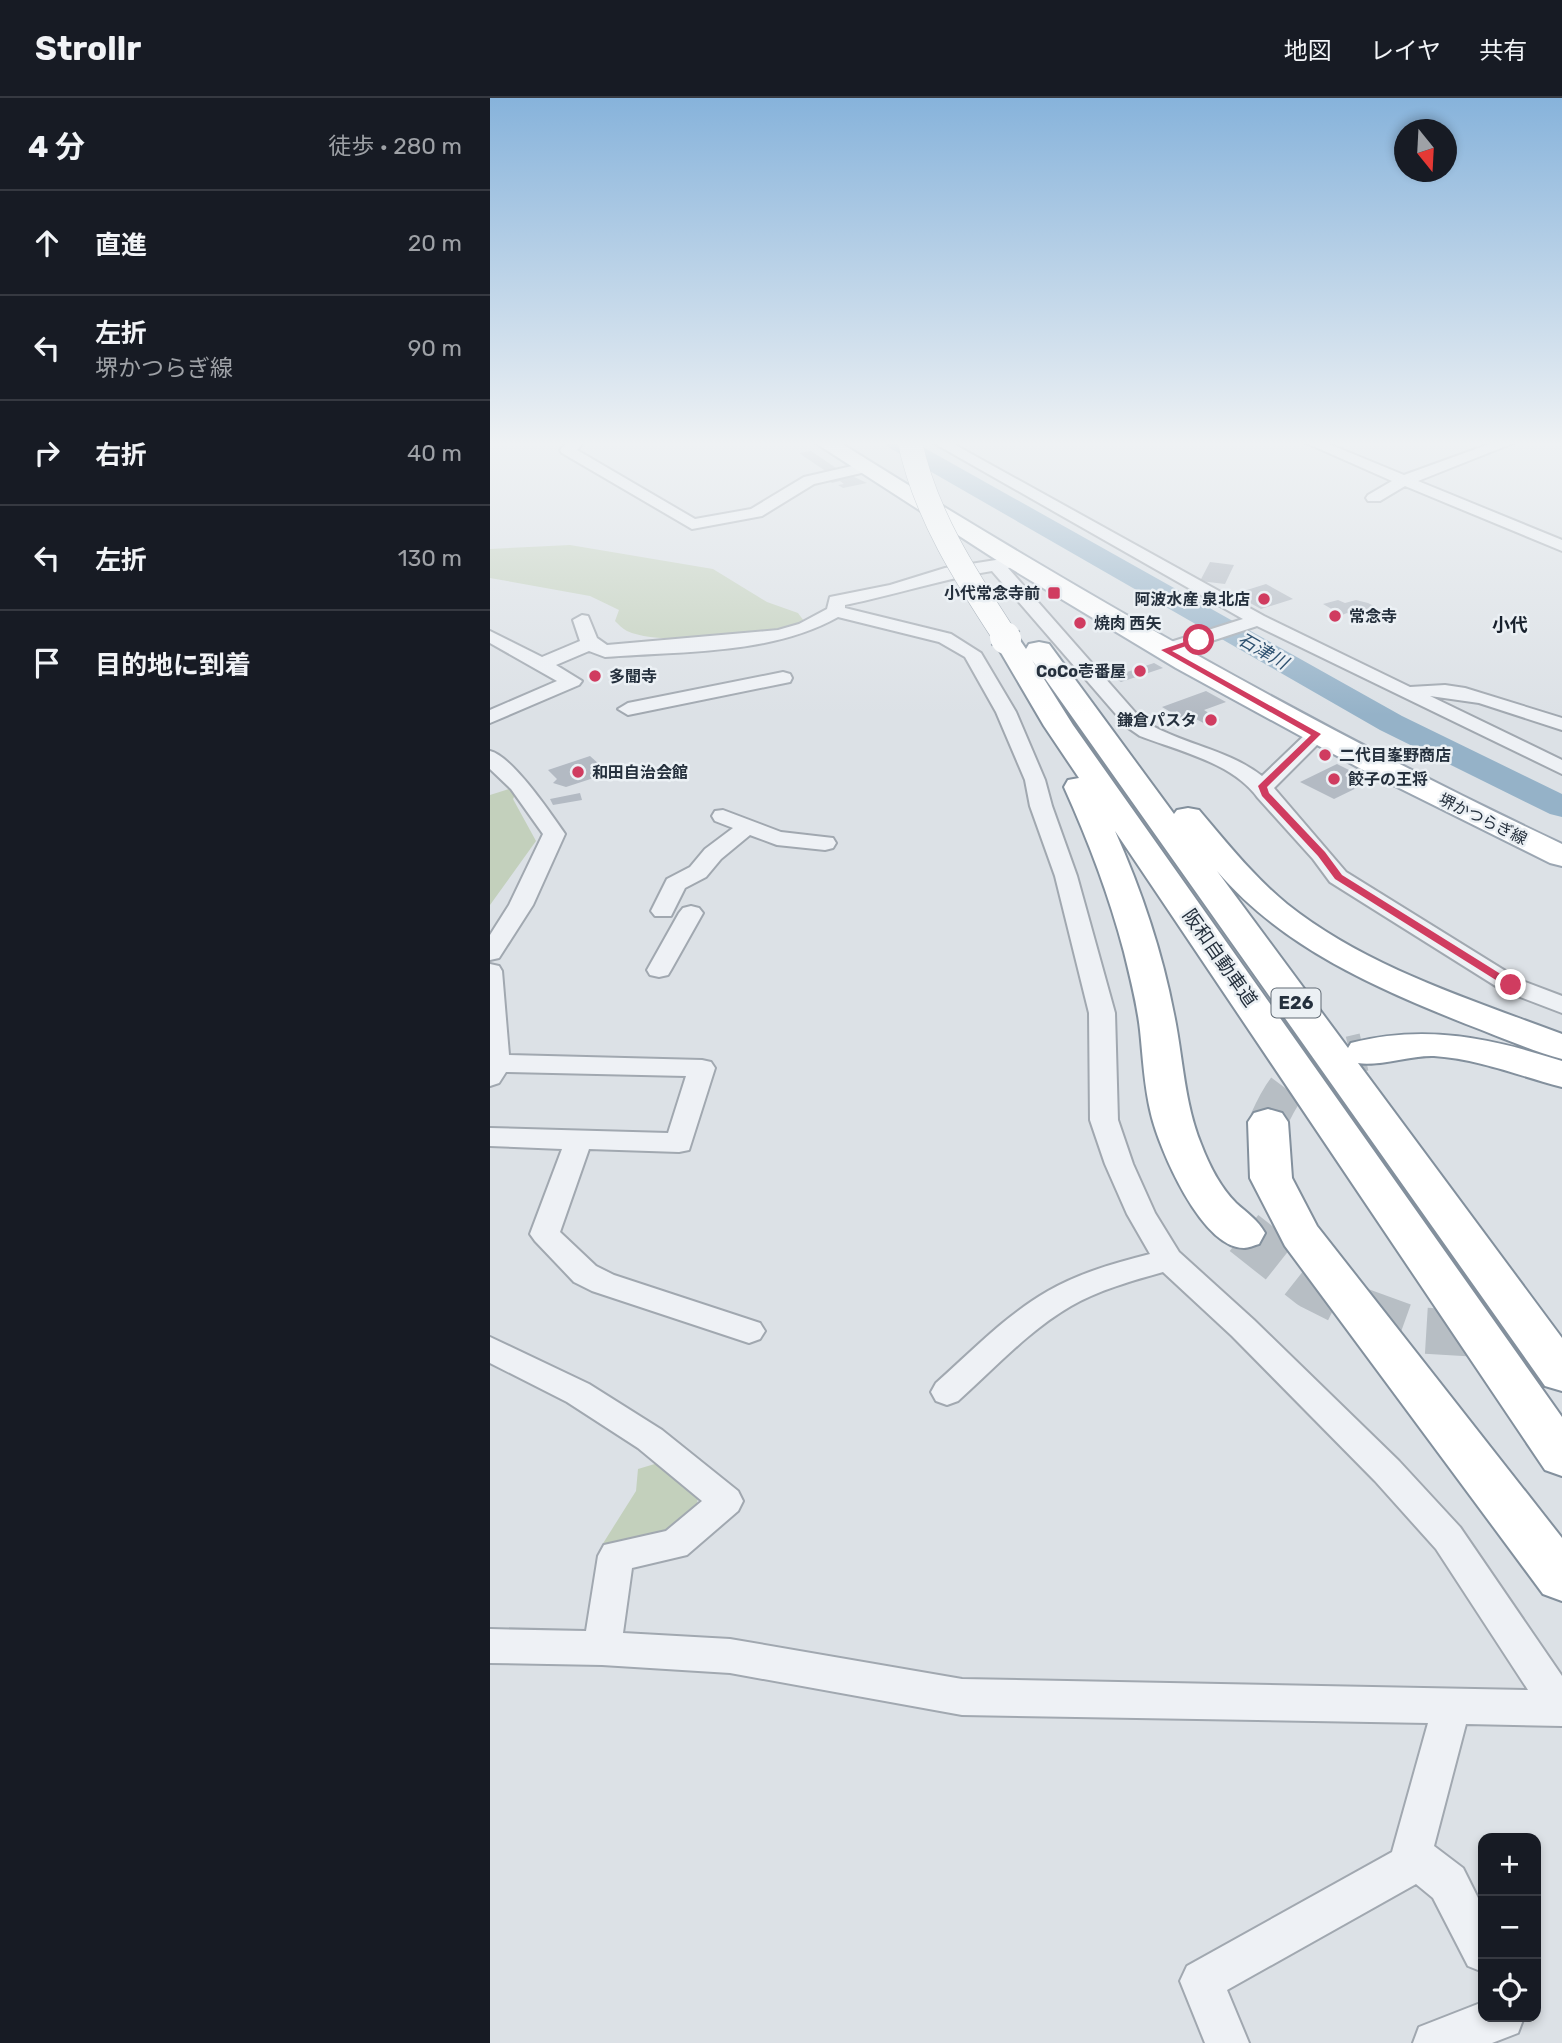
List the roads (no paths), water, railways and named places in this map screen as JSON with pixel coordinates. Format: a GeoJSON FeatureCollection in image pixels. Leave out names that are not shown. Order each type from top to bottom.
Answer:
{"type":"FeatureCollection","features":[{"type":"Feature","properties":{"kind":"main road","name":"阪和自動車道"},"geometry":{"type":"LineString","coordinates":[[944,533],[975,592],[1017,637],[1562,1373]]}},
{"type":"Feature","properties":{"kind":"main road","name":"堺かつらぎ線"},"geometry":{"type":"LineString","coordinates":[[961,533],[1006,563],[1185,644],[1389,751],[1562,835]]}},
{"type":"Feature","properties":{"kind":"main road","name":"阪和自動車道"},"geometry":{"type":"LineString","coordinates":[[966,533],[997,589],[1059,726],[1562,1456]]}},
{"type":"Feature","properties":{"kind":"main road","name":"堺かつらぎ線"},"geometry":{"type":"LineString","coordinates":[[1000,533],[1185,644],[1317,734],[1435,796],[1562,856]]}},
{"type":"Feature","properties":{"kind":"main road"},"geometry":{"type":"LineString","coordinates":[[1017,637],[1251,889],[1286,920],[1387,976],[1562,1047]]}},
{"type":"Feature","properties":{"kind":"main road"},"geometry":{"type":"LineString","coordinates":[[1059,726],[1065,757],[1096,821],[1134,925],[1155,1009],[1167,1098],[1176,1132],[1192,1169],[1217,1209],[1244,1233]]}},
{"type":"Feature","properties":{"kind":"main road"},"geometry":{"type":"LineString","coordinates":[[1364,1052],[1402,1046],[1439,1045],[1522,1061],[1562,1075]]}},
{"type":"Feature","properties":{"kind":"main road"},"geometry":{"type":"LineString","coordinates":[[1269,1122],[1270,1178],[1300,1235],[1562,1578]]}},
{"type":"Feature","properties":{"kind":"street"},"geometry":{"type":"LineString","coordinates":[[1099,533],[1255,621],[1562,768]]}},
{"type":"Feature","properties":{"kind":"street"},"geometry":{"type":"LineString","coordinates":[[1530,533],[1562,546]]}},
{"type":"Feature","properties":{"kind":"street"},"geometry":{"type":"LineString","coordinates":[[836,611],[836,601],[894,590],[945,573],[1006,563],[1134,723],[1147,732],[1241,771],[1263,786],[1265,794],[1321,854],[1338,877],[1511,985],[1562,1005]]}},
{"type":"Feature","properties":{"kind":"street"},"geometry":{"type":"LineString","coordinates":[[540,665],[589,644],[605,651],[778,635],[805,628],[836,611],[946,638],[972,653],[1006,712],[1035,780],[1041,806],[1066,876],[1102,1013],[1104,1120],[1136,1202],[1168,1260],[1272,1356],[1387,1471],[1448,1538],[1562,1708]]}},
{"type":"Feature","properties":{"kind":"street"},"geometry":{"type":"LineString","coordinates":[[582,620],[589,644]]}},
{"type":"Feature","properties":{"kind":"street"},"geometry":{"type":"LineString","coordinates":[[1185,644],[1255,621]]}},
{"type":"Feature","properties":{"kind":"street"},"geometry":{"type":"LineString","coordinates":[[490,636],[572,681],[490,716]]}},
{"type":"Feature","properties":{"kind":"street"},"geometry":{"type":"LineString","coordinates":[[628,709],[783,678]]}},
{"type":"Feature","properties":{"kind":"street"},"geometry":{"type":"LineString","coordinates":[[1406,693],[1430,690],[1461,693],[1562,724]]}},
{"type":"Feature","properties":{"kind":"street"},"geometry":{"type":"LineString","coordinates":[[1263,786],[1317,734]]}},
{"type":"Feature","properties":{"kind":"street"},"geometry":{"type":"LineString","coordinates":[[490,757],[518,785],[554,834],[521,905],[490,953]]}},
{"type":"Feature","properties":{"kind":"street"},"geometry":{"type":"LineString","coordinates":[[723,816],[777,838],[825,843]]}},
{"type":"Feature","properties":{"kind":"street"},"geometry":{"type":"LineString","coordinates":[[663,911],[675,884],[698,872],[713,854],[748,826]]}},
{"type":"Feature","properties":{"kind":"street"},"geometry":{"type":"LineString","coordinates":[[659,970],[691,913]]}},
{"type":"Feature","properties":{"kind":"street"},"geometry":{"type":"LineString","coordinates":[[490,971],[492,1068],[702,1068],[679,1143],[490,1137]]}},
{"type":"Feature","properties":{"kind":"street"},"geometry":{"type":"LineString","coordinates":[[579,1140],[545,1234],[585,1274],[603,1283],[749,1331]]}},
{"type":"Feature","properties":{"kind":"street"},"geometry":{"type":"LineString","coordinates":[[947,1392],[1031,1318],[1061,1297],[1134,1269],[1168,1260]]}},
{"type":"Feature","properties":{"kind":"street"},"geometry":{"type":"LineString","coordinates":[[495,1356],[578,1393],[650,1439],[726,1501],[675,1544],[617,1556],[601,1648]]}},
{"type":"Feature","properties":{"kind":"street"},"geometry":{"type":"LineString","coordinates":[[490,1646],[601,1648],[730,1656],[962,1697],[1562,1708]]}},
{"type":"Feature","properties":{"kind":"street"},"geometry":{"type":"LineString","coordinates":[[1227,2043],[1202,1981],[1409,1865],[1452,1705]]}},
{"type":"Feature","properties":{"kind":"street"},"geometry":{"type":"LineString","coordinates":[[1412,1854],[1448,1883],[1478,1941]]}},
{"type":"Feature","properties":{"kind":"street"},"geometry":{"type":"LineString","coordinates":[[1435,2043],[1489,2022]]}},
{"type":"Feature","properties":{"kind":"waterway","name":"石津川"},"geometry":{"type":"LineString","coordinates":[[1056,533],[1391,723],[1562,807]]}},
{"type":"Feature","properties":{"kind":"tunnel"},"geometry":{"type":"LineString","coordinates":[[1268,1122],[1285,1090],[1304,1072],[1329,1061],[1364,1052]]}},
{"type":"Feature","properties":{"kind":"tunnel"},"geometry":{"type":"LineString","coordinates":[[1244,1233],[1311,1286],[1361,1311],[1414,1330],[1479,1334],[1562,1329]]}},
{"type":"Feature","properties":{"kind":"place","name":"小代常念寺前"},"geometry":{"type":"Point","coordinates":[1054,593]}},
{"type":"Feature","properties":{"kind":"place","name":"阿波水産 泉北店"},"geometry":{"type":"Point","coordinates":[1264,599]}},
{"type":"Feature","properties":{"kind":"place","name":"常念寺"},"geometry":{"type":"Point","coordinates":[1335,616]}},
{"type":"Feature","properties":{"kind":"place","name":"焼肉 西矢"},"geometry":{"type":"Point","coordinates":[1080,623]}},
{"type":"Feature","properties":{"kind":"place","name":"CoCo壱番屋"},"geometry":{"type":"Point","coordinates":[1140,671]}},
{"type":"Feature","properties":{"kind":"place","name":"多聞寺"},"geometry":{"type":"Point","coordinates":[595,676]}},
{"type":"Feature","properties":{"kind":"place","name":"鎌倉パスタ"},"geometry":{"type":"Point","coordinates":[1211,720]}},
{"type":"Feature","properties":{"kind":"place","name":"二代目峯野商店"},"geometry":{"type":"Point","coordinates":[1325,755]}},
{"type":"Feature","properties":{"kind":"place","name":"和田自治会館"},"geometry":{"type":"Point","coordinates":[578,772]}},
{"type":"Feature","properties":{"kind":"place","name":"餃子の王将"},"geometry":{"type":"Point","coordinates":[1334,779]}},
{"type":"Feature","properties":{"kind":"district","name":"小代"},"geometry":{"type":"Point","coordinates":[1510,625]}}]}
